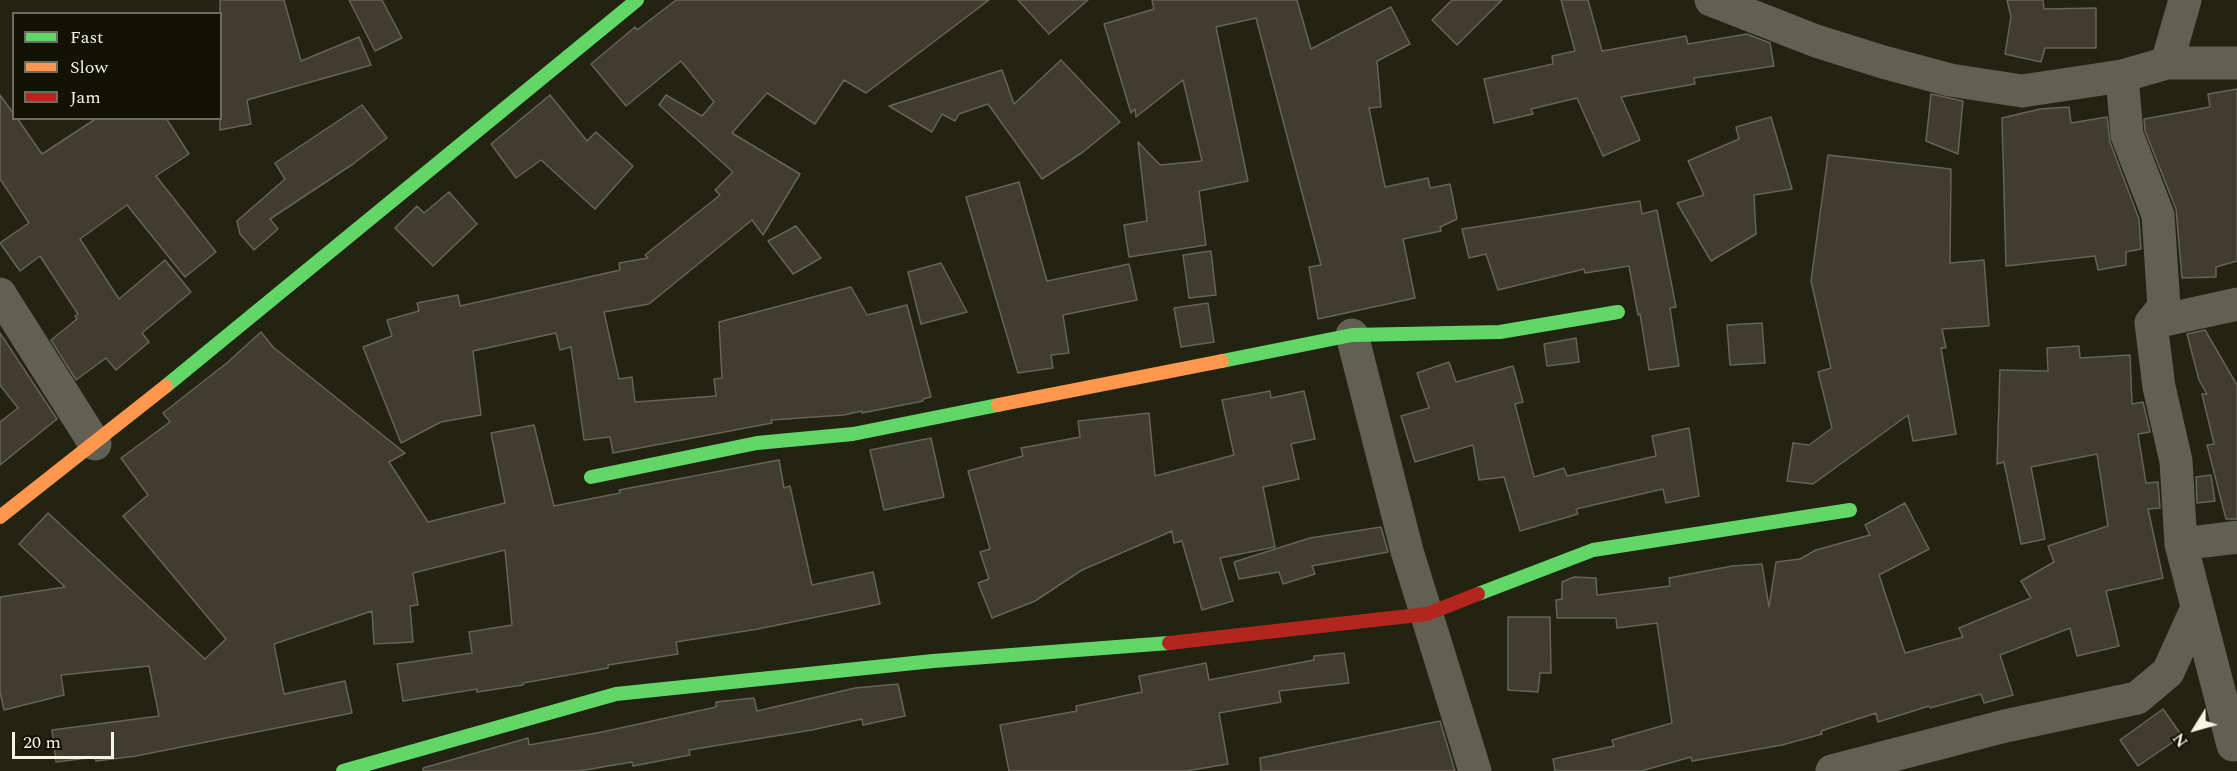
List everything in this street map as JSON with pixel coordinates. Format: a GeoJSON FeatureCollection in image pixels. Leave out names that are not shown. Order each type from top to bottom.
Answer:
{"type":"FeatureCollection","features":[{"type":"Feature","properties":{"kind":"street"},"geometry":{"type":"LineString","coordinates":[[0,517],[96,444],[637,0]]}},
{"type":"Feature","properties":{"kind":"street"},"geometry":{"type":"LineString","coordinates":[[1711,0],[1816,41],[1950,80],[2022,91],[2122,76],[2167,63],[2237,63]]}},
{"type":"Feature","properties":{"kind":"street"},"geometry":{"type":"LineString","coordinates":[[2167,63],[2185,0]]}},
{"type":"Feature","properties":{"kind":"street"},"geometry":{"type":"LineString","coordinates":[[2122,76],[2127,135],[2158,215],[2164,307],[2151,323],[2159,387],[2176,461],[2181,544],[2233,744]]}},
{"type":"Feature","properties":{"kind":"street"},"geometry":{"type":"LineString","coordinates":[[0,294],[96,444]]}},
{"type":"Feature","properties":{"kind":"street"},"geometry":{"type":"LineString","coordinates":[[2151,323],[2237,304]]}},
{"type":"Feature","properties":{"kind":"street"},"geometry":{"type":"LineString","coordinates":[[591,477],[757,443],[853,434],[1352,335],[1500,332],[1618,312]]}},
{"type":"Feature","properties":{"kind":"street"},"geometry":{"type":"LineString","coordinates":[[1352,335],[1385,471],[1475,771]]}},
{"type":"Feature","properties":{"kind":"street"},"geometry":{"type":"LineString","coordinates":[[342,771],[616,694],[933,661],[1143,645],[1427,614],[1593,550],[1850,510]]}},
{"type":"Feature","properties":{"kind":"street"},"geometry":{"type":"LineString","coordinates":[[2181,544],[2237,537]]}},
{"type":"Feature","properties":{"kind":"street"},"geometry":{"type":"LineString","coordinates":[[1832,771],[2005,726],[2137,698],[2168,672],[2197,608]]}},
{"type":"Feature","properties":{"kind":"building"},"geometry":{"type":"Polygon","coordinates":[[[220,0],[284,0],[301,61],[359,37],[371,65],[247,100],[251,124],[220,130],[220,120],[222,120],[222,12],[220,12],[220,0]]]}},
{"type":"Feature","properties":{"kind":"building"},"geometry":{"type":"Polygon","coordinates":[[[349,0],[382,0],[402,38],[375,51],[349,0]]]}},
{"type":"Feature","properties":{"kind":"building"},"geometry":{"type":"Polygon","coordinates":[[[676,0],[989,0],[866,93],[844,80],[815,124],[767,93],[732,133],[800,174],[763,235],[752,220],[649,304],[604,312],[619,379],[632,377],[635,402],[716,396],[714,379],[722,378],[719,322],[851,287],[867,315],[907,305],[931,397],[923,401],[862,413],[862,411],[844,415],[771,420],[772,423],[613,453],[610,437],[584,440],[571,347],[560,350],[556,333],[473,351],[481,415],[441,422],[401,443],[363,347],[392,336],[387,320],[419,311],[417,303],[458,295],[460,306],[620,270],[619,263],[648,258],[645,255],[720,195],[715,190],[733,172],[659,105],[666,95],[702,116],[714,102],[681,61],[626,106],[591,64],[635,27],[637,30],[676,0]]]}},
{"type":"Feature","properties":{"kind":"building"},"geometry":{"type":"Polygon","coordinates":[[[1018,0],[1088,0],[1049,34],[1018,0]]]}},
{"type":"Feature","properties":{"kind":"building"},"geometry":{"type":"Polygon","coordinates":[[[1152,0],[1297,0],[1311,49],[1391,7],[1410,44],[1377,61],[1381,107],[1369,108],[1385,187],[1428,178],[1430,188],[1450,184],[1457,219],[1440,227],[1441,231],[1403,239],[1415,298],[1318,319],[1309,267],[1321,265],[1256,18],[1216,27],[1248,181],[1199,191],[1206,245],[1129,257],[1124,225],[1147,221],[1138,142],[1160,165],[1202,161],[1183,80],[1136,117],[1135,109],[1131,113],[1104,24],[1154,9],[1152,0]]]}},
{"type":"Feature","properties":{"kind":"building"},"geometry":{"type":"Polygon","coordinates":[[[1452,0],[1502,0],[1457,45],[1432,20],[1452,0]]]}},
{"type":"Feature","properties":{"kind":"building"},"geometry":{"type":"Polygon","coordinates":[[[1561,0],[1588,0],[1602,51],[1686,36],[1688,44],[1747,34],[1770,43],[1774,66],[1694,78],[1695,84],[1621,97],[1640,140],[1603,156],[1577,98],[1531,109],[1533,114],[1494,123],[1484,79],[1553,64],[1552,56],[1575,51],[1561,0]]]}},
{"type":"Feature","properties":{"kind":"building"},"geometry":{"type":"Polygon","coordinates":[[[2007,0],[2043,0],[2044,9],[2096,8],[2096,48],[2045,48],[2041,62],[2005,54],[2011,17],[2007,0]]]}},
{"type":"Feature","properties":{"kind":"building"},"geometry":{"type":"Polygon","coordinates":[[[1061,60],[1120,122],[1083,152],[1042,179],[988,104],[959,114],[955,121],[942,114],[932,132],[889,106],[1002,70],[1014,104],[1061,60]]]}},
{"type":"Feature","properties":{"kind":"building"},"geometry":{"type":"Polygon","coordinates":[[[2237,89],[2237,261],[2216,267],[2216,277],[2182,278],[2176,209],[2145,131],[2144,119],[2210,107],[2208,94],[2237,89]]]}},
{"type":"Feature","properties":{"kind":"building"},"geometry":{"type":"Polygon","coordinates":[[[1931,94],[1963,101],[1958,154],[1926,141],[1931,94]]]}},
{"type":"Feature","properties":{"kind":"building"},"geometry":{"type":"Polygon","coordinates":[[[0,95],[12,111],[12,120],[18,120],[42,154],[94,120],[167,120],[189,154],[156,176],[216,252],[185,277],[127,205],[80,239],[119,299],[165,260],[191,292],[142,333],[149,342],[116,370],[106,358],[76,380],[51,340],[77,319],[75,316],[78,314],[40,256],[20,271],[0,243],[29,223],[0,179],[0,95]]]}},
{"type":"Feature","properties":{"kind":"building"},"geometry":{"type":"Polygon","coordinates":[[[550,95],[587,141],[596,132],[633,166],[595,209],[541,160],[516,178],[491,144],[550,95]]]}},
{"type":"Feature","properties":{"kind":"building"},"geometry":{"type":"Polygon","coordinates":[[[362,105],[387,138],[353,164],[270,219],[278,229],[254,250],[240,234],[237,221],[285,179],[275,163],[362,105]]]}},
{"type":"Feature","properties":{"kind":"building"},"geometry":{"type":"Polygon","coordinates":[[[2069,107],[2071,123],[2107,117],[2110,142],[2139,219],[2141,249],[2126,252],[2126,265],[2098,270],[2095,256],[2006,266],[2002,118],[2040,109],[2069,107]]]}},
{"type":"Feature","properties":{"kind":"building"},"geometry":{"type":"Polygon","coordinates":[[[1771,117],[1792,189],[1754,195],[1756,234],[1711,261],[1677,203],[1704,195],[1688,161],[1739,139],[1736,127],[1771,117]]]}},
{"type":"Feature","properties":{"kind":"building"},"geometry":{"type":"Polygon","coordinates":[[[1828,155],[1951,169],[1950,263],[1984,260],[1989,326],[1942,329],[1946,348],[1941,348],[1956,434],[1913,441],[1908,415],[1813,484],[1787,481],[1793,443],[1809,445],[1832,428],[1818,372],[1831,368],[1811,281],[1828,155]]]}},
{"type":"Feature","properties":{"kind":"building"},"geometry":{"type":"Polygon","coordinates":[[[1019,182],[1047,281],[1129,264],[1137,300],[1063,315],[1069,353],[1051,355],[1053,368],[1018,373],[966,197],[1019,182]]]}},
{"type":"Feature","properties":{"kind":"building"},"geometry":{"type":"Polygon","coordinates":[[[449,192],[477,224],[433,266],[395,228],[417,206],[424,213],[449,192]]]}},
{"type":"Feature","properties":{"kind":"building"},"geometry":{"type":"Polygon","coordinates":[[[1640,201],[1642,214],[1657,210],[1676,307],[1670,308],[1679,366],[1649,370],[1629,266],[1585,273],[1584,269],[1498,290],[1486,254],[1469,258],[1462,229],[1640,201]]]}},
{"type":"Feature","properties":{"kind":"building"},"geometry":{"type":"Polygon","coordinates":[[[796,226],[821,258],[793,274],[768,241],[796,226]]]}},
{"type":"Feature","properties":{"kind":"building"},"geometry":{"type":"Polygon","coordinates":[[[1211,251],[1216,295],[1189,298],[1183,255],[1211,251]]]}},
{"type":"Feature","properties":{"kind":"building"},"geometry":{"type":"Polygon","coordinates":[[[941,263],[967,312],[921,324],[908,272],[941,263]]]}},
{"type":"Feature","properties":{"kind":"building"},"geometry":{"type":"Polygon","coordinates":[[[1208,303],[1214,342],[1181,347],[1174,308],[1208,303]]]}},
{"type":"Feature","properties":{"kind":"building"},"geometry":{"type":"Polygon","coordinates":[[[1762,323],[1765,363],[1730,365],[1727,325],[1762,323]]]}},
{"type":"Feature","properties":{"kind":"building"},"geometry":{"type":"Polygon","coordinates":[[[2205,330],[2237,385],[2237,519],[2226,519],[2207,445],[2214,444],[2202,394],[2207,394],[2199,380],[2187,334],[2205,330]]]}},
{"type":"Feature","properties":{"kind":"building"},"geometry":{"type":"Polygon","coordinates":[[[261,332],[273,347],[405,453],[389,462],[428,522],[505,503],[491,433],[534,425],[554,506],[620,493],[619,490],[779,460],[784,488],[790,486],[812,585],[873,572],[880,604],[758,629],[676,642],[678,654],[608,665],[608,668],[523,683],[523,685],[477,692],[477,689],[403,701],[397,664],[472,653],[469,632],[512,625],[505,550],[413,573],[418,605],[410,606],[413,642],[374,644],[372,611],[274,644],[284,694],[345,681],[352,713],[136,756],[96,761],[95,757],[56,762],[52,730],[159,716],[149,666],[61,675],[64,695],[4,710],[0,692],[0,597],[65,587],[19,544],[48,513],[205,659],[226,639],[123,516],[148,495],[121,458],[170,422],[163,413],[228,362],[261,332]]]}},
{"type":"Feature","properties":{"kind":"building"},"geometry":{"type":"Polygon","coordinates":[[[0,333],[57,419],[0,465],[0,422],[18,408],[0,385],[0,333]]]}},
{"type":"Feature","properties":{"kind":"building"},"geometry":{"type":"Polygon","coordinates":[[[1576,338],[1579,362],[1547,366],[1544,344],[1576,338]]]}},
{"type":"Feature","properties":{"kind":"building"},"geometry":{"type":"Polygon","coordinates":[[[2079,346],[2080,358],[2130,355],[2132,404],[2143,402],[2150,432],[2138,434],[2146,483],[2158,482],[2160,508],[2148,509],[2163,578],[2106,591],[2119,646],[2077,656],[2070,628],[2000,655],[2013,695],[1984,703],[1981,694],[1930,708],[1929,706],[1878,722],[1876,713],[1821,731],[1822,734],[1782,745],[1692,761],[1691,757],[1641,771],[1555,771],[1553,759],[1614,746],[1612,740],[1672,723],[1657,623],[1617,628],[1616,618],[1557,618],[1556,600],[1562,599],[1562,582],[1574,577],[1596,578],[1597,595],[1670,586],[1669,578],[1732,566],[1762,564],[1769,607],[1776,562],[1800,559],[1816,550],[1870,535],[1865,525],[1905,503],[1929,549],[1879,575],[1905,653],[1963,637],[1959,628],[2031,598],[2021,581],[2054,562],[2048,546],[2108,526],[2097,454],[2031,467],[2045,539],[2021,544],[2004,462],[1997,464],[2000,370],[2048,371],[2047,348],[2079,346]]]}},
{"type":"Feature","properties":{"kind":"building"},"geometry":{"type":"Polygon","coordinates":[[[1449,362],[1456,382],[1513,366],[1523,402],[1515,404],[1534,477],[1564,468],[1567,476],[1656,456],[1652,436],[1689,428],[1699,496],[1666,503],[1663,489],[1576,509],[1578,514],[1520,531],[1504,477],[1479,480],[1473,445],[1415,462],[1401,416],[1429,408],[1417,373],[1449,362]]]}},
{"type":"Feature","properties":{"kind":"building"},"geometry":{"type":"Polygon","coordinates":[[[1270,391],[1271,398],[1304,391],[1315,439],[1291,444],[1299,479],[1263,487],[1275,547],[1220,558],[1233,601],[1202,610],[1182,541],[1174,543],[1172,531],[1082,570],[1035,601],[992,618],[978,583],[989,579],[980,552],[990,549],[968,471],[1023,456],[1021,448],[1080,437],[1078,421],[1149,413],[1155,476],[1234,455],[1222,400],[1270,391]]]}},
{"type":"Feature","properties":{"kind":"building"},"geometry":{"type":"Polygon","coordinates":[[[931,438],[944,497],[884,510],[870,450],[931,438]]]}},
{"type":"Feature","properties":{"kind":"building"},"geometry":{"type":"Polygon","coordinates":[[[2211,475],[2215,501],[2197,503],[2196,477],[2211,475]]]}},
{"type":"Feature","properties":{"kind":"building"},"geometry":{"type":"Polygon","coordinates":[[[1381,527],[1388,552],[1312,566],[1315,574],[1283,584],[1279,572],[1239,579],[1234,562],[1310,538],[1381,527]]]}},
{"type":"Feature","properties":{"kind":"building"},"geometry":{"type":"Polygon","coordinates":[[[1508,617],[1550,617],[1551,673],[1540,673],[1538,692],[1508,690],[1508,617]]]}},
{"type":"Feature","properties":{"kind":"building"},"geometry":{"type":"Polygon","coordinates":[[[1344,653],[1349,683],[1279,691],[1281,702],[1219,713],[1228,764],[1186,771],[1009,771],[1000,725],[1077,711],[1076,706],[1142,692],[1139,676],[1206,663],[1209,680],[1314,660],[1314,656],[1344,653]]]}},
{"type":"Feature","properties":{"kind":"building"},"geometry":{"type":"Polygon","coordinates":[[[898,684],[905,716],[863,725],[862,719],[812,730],[689,750],[690,755],[633,766],[632,762],[579,771],[423,771],[423,768],[528,738],[529,745],[602,732],[716,707],[716,702],[754,698],[757,711],[855,688],[898,684]]]}},
{"type":"Feature","properties":{"kind":"building"},"geometry":{"type":"Polygon","coordinates":[[[2163,709],[2182,736],[2138,766],[2120,740],[2163,709]]]}},
{"type":"Feature","properties":{"kind":"building"},"geometry":{"type":"Polygon","coordinates":[[[1440,721],[1455,771],[1261,771],[1260,758],[1440,721]]]}},
{"type":"Feature","properties":{"kind":"traffic: fast"},"geometry":{"type":"LineString","coordinates":[[166,386],[637,0]]}},
{"type":"Feature","properties":{"kind":"traffic: fast"},"geometry":{"type":"LineString","coordinates":[[1222,361],[1352,335],[1500,332],[1618,312]]}},
{"type":"Feature","properties":{"kind":"traffic: fast"},"geometry":{"type":"LineString","coordinates":[[591,477],[757,443],[853,434],[998,405]]}},
{"type":"Feature","properties":{"kind":"traffic: fast"},"geometry":{"type":"LineString","coordinates":[[1478,594],[1593,550],[1850,510]]}},
{"type":"Feature","properties":{"kind":"traffic: fast"},"geometry":{"type":"LineString","coordinates":[[343,771],[616,694],[933,661],[1169,643]]}},
{"type":"Feature","properties":{"kind":"traffic: slow"},"geometry":{"type":"LineString","coordinates":[[998,405],[1222,361]]}},
{"type":"Feature","properties":{"kind":"traffic: slow"},"geometry":{"type":"LineString","coordinates":[[0,517],[166,386]]}},
{"type":"Feature","properties":{"kind":"traffic: jam"},"geometry":{"type":"LineString","coordinates":[[1169,643],[1427,614],[1478,594]]}}]}
